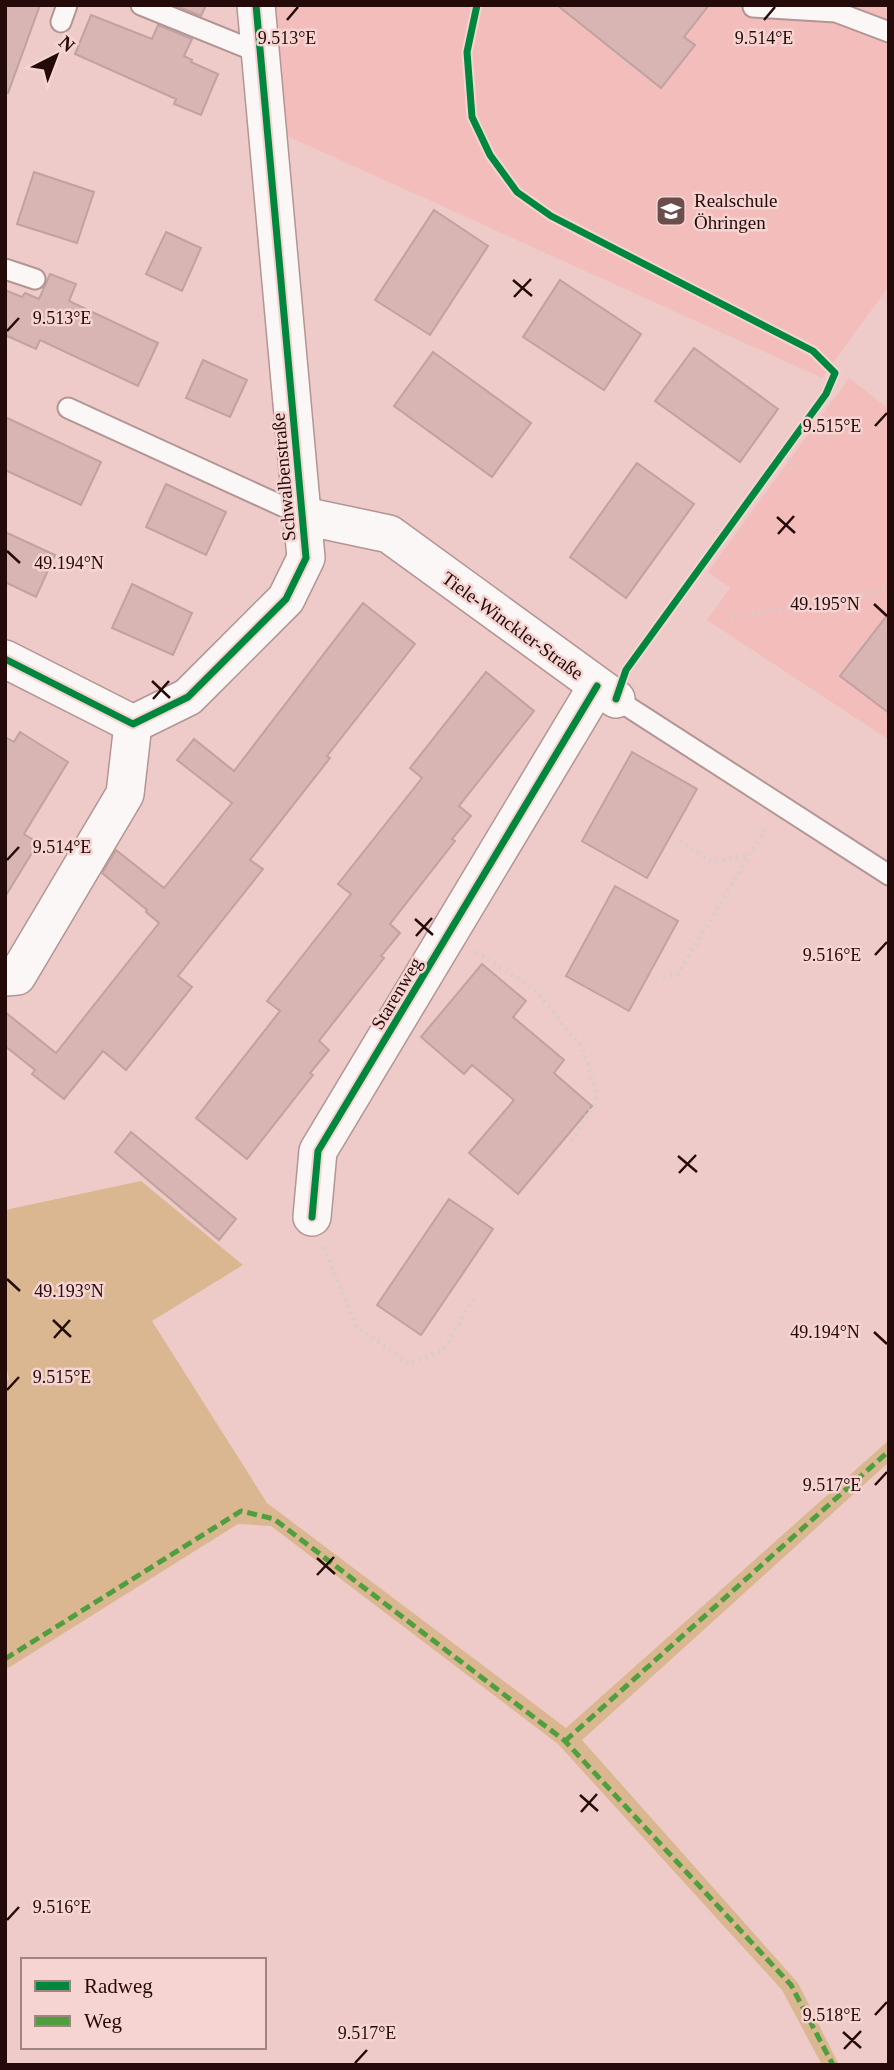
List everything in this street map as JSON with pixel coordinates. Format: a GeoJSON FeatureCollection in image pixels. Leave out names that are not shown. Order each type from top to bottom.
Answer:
{"type":"FeatureCollection","features":[{"type":"Feature","properties":{"kind":"street","name":"Schwalbenstraße"},"geometry":{"type":"LineString","coordinates":[[133,724],[188,696],[286,599],[306,558],[256,5]]}},
{"type":"Feature","properties":{"kind":"street","name":"Tiele-Winckler-Straße"},"geometry":{"type":"LineString","coordinates":[[304,516],[389,534],[607,693]]}},
{"type":"Feature","properties":{"kind":"street"},"geometry":{"type":"LineString","coordinates":[[5,659],[133,724],[125,794],[17,976],[5,977]]}},
{"type":"Feature","properties":{"kind":"street","name":"Starenweg"},"geometry":{"type":"LineString","coordinates":[[312,1217],[318,1151],[449,934],[607,693]]}},
{"type":"Feature","properties":{"kind":"lane"},"geometry":{"type":"LineString","coordinates":[[141,5],[260,52]]}},
{"type":"Feature","properties":{"kind":"lane"},"geometry":{"type":"LineString","coordinates":[[753,7],[836,12],[889,32]]}},
{"type":"Feature","properties":{"kind":"lane"},"geometry":{"type":"LineString","coordinates":[[5,269],[35,279]]}},
{"type":"Feature","properties":{"kind":"lane"},"geometry":{"type":"LineString","coordinates":[[68,408],[304,516]]}},
{"type":"Feature","properties":{"kind":"lane","name":"Tiele-Winckler-Straße"},"geometry":{"type":"LineString","coordinates":[[607,693],[889,875]]}},
{"type":"Feature","properties":{"kind":"path"},"geometry":{"type":"LineString","coordinates":[[782,455],[794,464]]}},
{"type":"Feature","properties":{"kind":"path"},"geometry":{"type":"LineString","coordinates":[[731,618],[884,590],[889,594]]}},
{"type":"Feature","properties":{"kind":"path"},"geometry":{"type":"LineString","coordinates":[[663,975],[677,975],[780,804]]}},
{"type":"Feature","properties":{"kind":"path"},"geometry":{"type":"LineString","coordinates":[[680,841],[712,862],[749,855]]}},
{"type":"Feature","properties":{"kind":"path"},"geometry":{"type":"LineString","coordinates":[[449,934],[534,989],[583,1049],[596,1101],[572,1141]]}},
{"type":"Feature","properties":{"kind":"path"},"geometry":{"type":"LineString","coordinates":[[312,1217],[356,1326],[409,1364],[444,1349],[475,1296]]}},
{"type":"Feature","properties":{"kind":"shaded area","name":"Realschule Öhringen"},"geometry":{"type":"Polygon","coordinates":[[[275,5],[889,5],[889,286],[822,378],[287,136],[275,5]]]}},
{"type":"Feature","properties":{"kind":"shaded area"},"geometry":{"type":"Polygon","coordinates":[[[849,378],[889,409],[889,740],[707,620],[730,588],[708,572],[849,378]]]}},
{"type":"Feature","properties":{"kind":"shaded area"},"geometry":{"type":"Polygon","coordinates":[[[141,1181],[243,1265],[152,1321],[267,1503],[566,1728],[889,1440],[889,1462],[582,1740],[798,1983],[839,2065],[822,2065],[782,1990],[558,1744],[271,1526],[238,1524],[5,1670],[5,1382],[9,1379],[5,1361],[5,1210],[141,1181]]]}},
{"type":"Feature","properties":{"kind":"building"},"geometry":{"type":"Polygon","coordinates":[[[5,5],[40,5],[8,93],[5,92],[5,5]]]}},
{"type":"Feature","properties":{"kind":"building"},"geometry":{"type":"Polygon","coordinates":[[[174,5],[206,5],[201,16],[174,5]]]}},
{"type":"Feature","properties":{"kind":"building"},"geometry":{"type":"Polygon","coordinates":[[[557,5],[709,5],[684,37],[695,45],[661,88],[557,5]]]}},
{"type":"Feature","properties":{"kind":"building"},"geometry":{"type":"Polygon","coordinates":[[[91,15],[152,39],[158,25],[192,39],[184,56],[218,74],[201,115],[174,104],[176,99],[75,54],[91,15]]]}},
{"type":"Feature","properties":{"kind":"building"},"geometry":{"type":"Polygon","coordinates":[[[34,172],[94,192],[77,243],[17,224],[34,172]]]}},
{"type":"Feature","properties":{"kind":"building"},"geometry":{"type":"Polygon","coordinates":[[[434,210],[488,246],[430,335],[375,300],[434,210]]]}},
{"type":"Feature","properties":{"kind":"building"},"geometry":{"type":"Polygon","coordinates":[[[166,232],[201,248],[182,291],[146,274],[166,232]]]}},
{"type":"Feature","properties":{"kind":"building"},"geometry":{"type":"Polygon","coordinates":[[[50,274],[76,284],[69,301],[158,343],[138,386],[40,340],[36,349],[5,335],[5,290],[22,297],[25,293],[39,299],[50,274]]]}},
{"type":"Feature","properties":{"kind":"building"},"geometry":{"type":"Polygon","coordinates":[[[560,280],[641,334],[604,390],[523,337],[560,280]]]}},
{"type":"Feature","properties":{"kind":"building"},"geometry":{"type":"Polygon","coordinates":[[[694,348],[778,409],[740,462],[655,401],[694,348]]]}},
{"type":"Feature","properties":{"kind":"building"},"geometry":{"type":"Polygon","coordinates":[[[433,352],[531,423],[492,477],[394,406],[433,352]]]}},
{"type":"Feature","properties":{"kind":"building"},"geometry":{"type":"Polygon","coordinates":[[[203,360],[247,380],[230,417],[186,398],[203,360]]]}},
{"type":"Feature","properties":{"kind":"building"},"geometry":{"type":"Polygon","coordinates":[[[5,417],[101,462],[81,505],[5,470],[5,417]]]}},
{"type":"Feature","properties":{"kind":"building"},"geometry":{"type":"Polygon","coordinates":[[[637,463],[694,504],[626,598],[570,557],[637,463]]]}},
{"type":"Feature","properties":{"kind":"building"},"geometry":{"type":"Polygon","coordinates":[[[166,484],[226,512],[206,555],[146,527],[166,484]]]}},
{"type":"Feature","properties":{"kind":"building"},"geometry":{"type":"Polygon","coordinates":[[[5,532],[55,555],[36,597],[5,582],[5,532]]]}},
{"type":"Feature","properties":{"kind":"building"},"geometry":{"type":"Polygon","coordinates":[[[132,584],[192,613],[173,655],[112,628],[132,584]]]}},
{"type":"Feature","properties":{"kind":"building"},"geometry":{"type":"Polygon","coordinates":[[[363,603],[415,644],[250,860],[263,869],[178,976],[192,987],[126,1070],[103,1051],[64,1099],[32,1074],[35,1070],[5,1046],[5,1012],[56,1053],[159,923],[102,873],[116,850],[164,888],[232,803],[177,760],[194,739],[234,771],[363,603]]]}},
{"type":"Feature","properties":{"kind":"building"},"geometry":{"type":"Polygon","coordinates":[[[889,613],[889,713],[840,676],[889,613]]]}},
{"type":"Feature","properties":{"kind":"building"},"geometry":{"type":"Polygon","coordinates":[[[486,672],[534,711],[459,806],[471,816],[452,839],[455,841],[390,924],[400,933],[381,956],[384,958],[319,1041],[329,1050],[310,1073],[313,1075],[247,1159],[196,1118],[280,1011],[267,1001],[351,894],[338,884],[422,778],[410,768],[486,672]]]}},
{"type":"Feature","properties":{"kind":"building"},"geometry":{"type":"Polygon","coordinates":[[[20,732],[68,762],[24,834],[38,843],[5,897],[5,737],[14,742],[20,732]]]}},
{"type":"Feature","properties":{"kind":"building"},"geometry":{"type":"Polygon","coordinates":[[[632,752],[697,789],[647,878],[582,841],[632,752]]]}},
{"type":"Feature","properties":{"kind":"building"},"geometry":{"type":"Polygon","coordinates":[[[615,886],[678,921],[629,1011],[566,976],[615,886]]]}},
{"type":"Feature","properties":{"kind":"building"},"geometry":{"type":"Polygon","coordinates":[[[482,964],[526,1001],[513,1017],[564,1060],[554,1073],[592,1106],[518,1194],[469,1153],[514,1100],[472,1065],[464,1074],[421,1037],[482,964]]]}},
{"type":"Feature","properties":{"kind":"building"},"geometry":{"type":"Polygon","coordinates":[[[131,1132],[236,1219],[219,1240],[115,1152],[131,1132]]]}},
{"type":"Feature","properties":{"kind":"building"},"geometry":{"type":"Polygon","coordinates":[[[449,1199],[493,1229],[421,1335],[377,1305],[449,1199]]]}},
{"type":"Feature","properties":{"kind":"marked path"},"geometry":{"type":"LineString","coordinates":[[565,1741],[889,1451]]}},
{"type":"Feature","properties":{"kind":"marked path"},"geometry":{"type":"LineString","coordinates":[[5,1659],[241,1511],[274,1519],[565,1741],[791,1985],[833,2065]]}},
{"type":"Feature","properties":{"kind":"cycle path"},"geometry":{"type":"LineString","coordinates":[[5,659],[133,724],[188,697],[286,599],[306,558],[256,5]]}},
{"type":"Feature","properties":{"kind":"cycle path"},"geometry":{"type":"LineString","coordinates":[[477,5],[467,52],[472,117],[490,155],[517,192],[551,216],[813,351],[835,373],[826,394],[626,670],[616,699]]}},
{"type":"Feature","properties":{"kind":"cycle path"},"geometry":{"type":"LineString","coordinates":[[312,1217],[318,1151],[597,686]]}},
{"type":"Feature","properties":{"kind":"place","name":"Realschule Öhringen"},"geometry":{"type":"Point","coordinates":[671,211]}}]}
